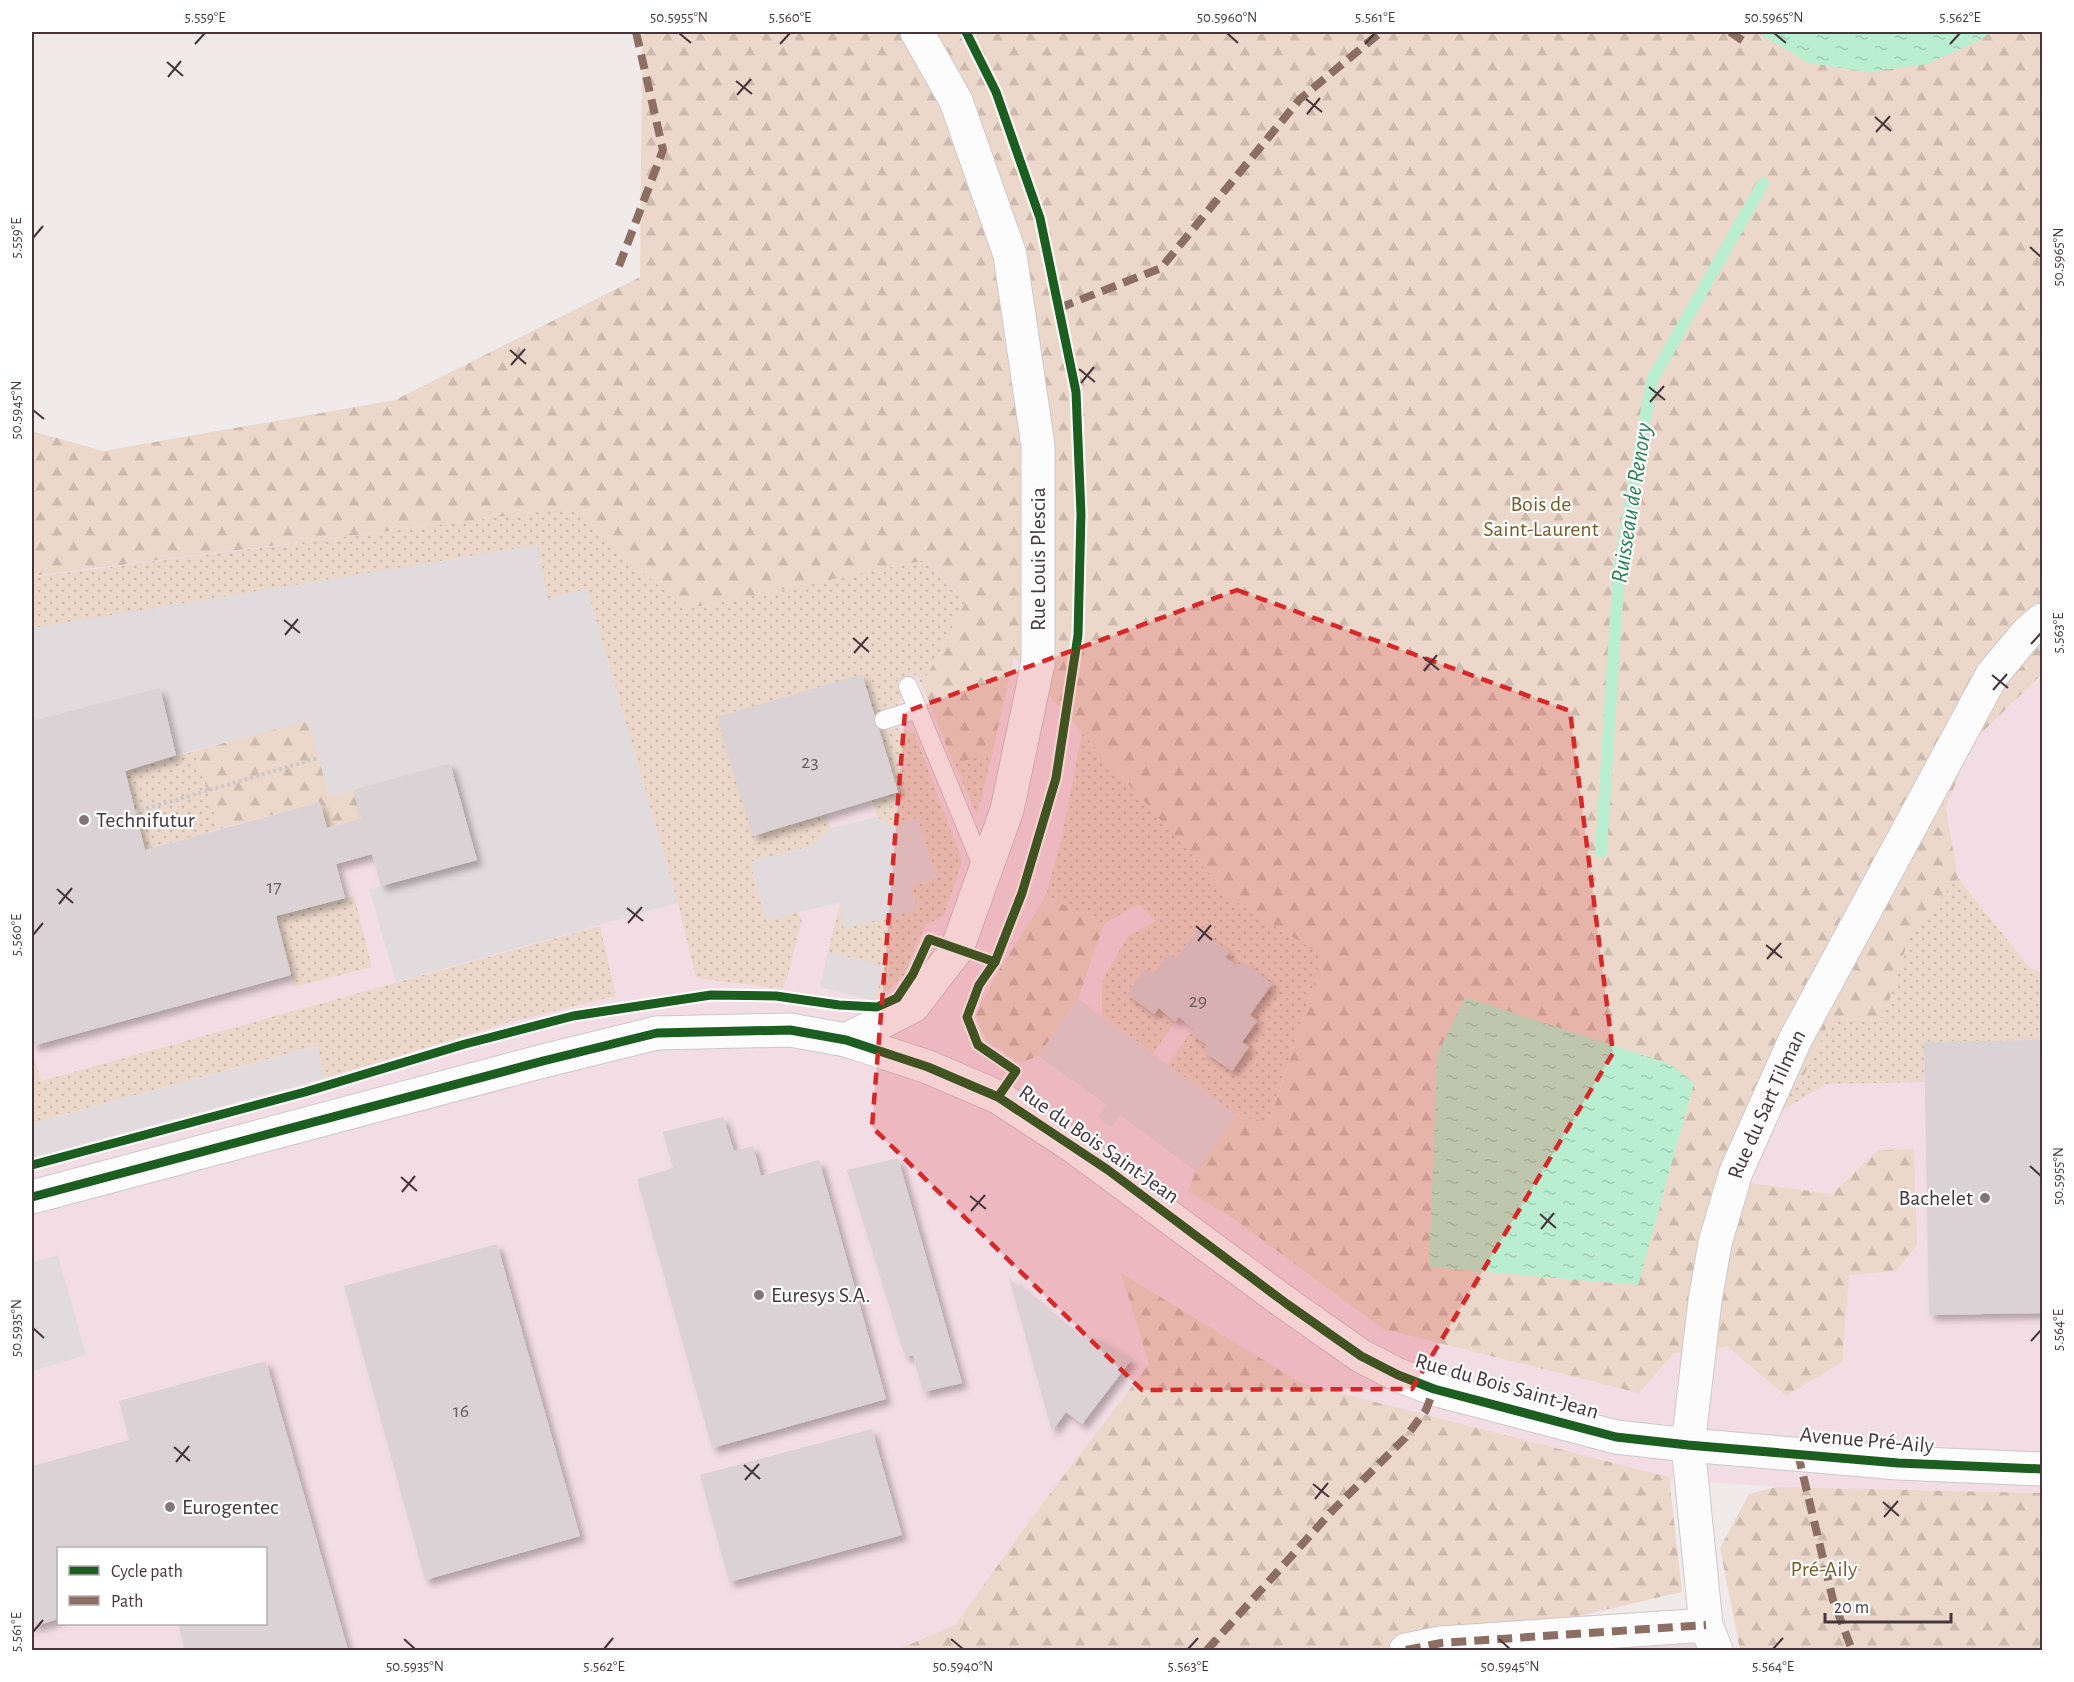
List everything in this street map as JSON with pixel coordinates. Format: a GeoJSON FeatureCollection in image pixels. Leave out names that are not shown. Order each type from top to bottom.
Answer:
{"type":"FeatureCollection","features":[{"type":"Feature","properties":{"kind":"street","name":"Rue Louis Plescia"},"geometry":{"type":"LineString","coordinates":[[846,1040],[913,1006],[957,949],[1007,810],[1038,663],[1038,446],[1010,255],[956,101],[917,32]]}},
{"type":"Feature","properties":{"kind":"street","name":"Rue du Sart Tilman"},"geometry":{"type":"LineString","coordinates":[[1711,1638],[1688,1445],[1705,1300],[1715,1243],[1736,1172],[1795,1040],[1992,675],[2027,633],[2043,620]]}},
{"type":"Feature","properties":{"kind":"street","name":"Rue du Bois Saint-Jean"},"geometry":{"type":"LineString","coordinates":[[32,1197],[543,1061],[657,1033],[790,1030],[846,1040],[928,1067],[998,1097],[1108,1170],[1287,1304],[1361,1356],[1398,1374],[1434,1389],[1616,1437],[1688,1445]]}},
{"type":"Feature","properties":{"kind":"street","name":"Avenue Pré-Aily"},"geometry":{"type":"LineString","coordinates":[[1688,1445],[1898,1464],[2043,1469]]}},
{"type":"Feature","properties":{"kind":"street"},"geometry":{"type":"LineString","coordinates":[[1406,1650],[1441,1643],[1711,1638]]}},
{"type":"Feature","properties":{"kind":"lane"},"geometry":{"type":"LineString","coordinates":[[908,686],[985,872]]}},
{"type":"Feature","properties":{"kind":"lane"},"geometry":{"type":"LineString","coordinates":[[884,720],[918,709]]}},
{"type":"Feature","properties":{"kind":"path"},"geometry":{"type":"LineString","coordinates":[[135,812],[318,758]]}},
{"type":"Feature","properties":{"kind":"highlighted area"},"geometry":{"type":"Polygon","coordinates":[[[1237,590],[1570,711],[1613,1053],[1412,1389],[1142,1390],[872,1127],[905,712],[1237,590]]]}},
{"type":"Feature","properties":{"kind":"shaded area"},"geometry":{"type":"Polygon","coordinates":[[[1038,446],[1732,1214],[1756,1169],[1790,1087],[1953,847],[1946,808],[1972,742],[2042,674],[2042,1493],[1776,1487],[1692,1481],[1673,1477],[1647,1600],[1457,1650],[32,1650],[32,576],[1038,446]]]}},
{"type":"Feature","properties":{"kind":"shaded area"},"geometry":{"type":"Polygon","coordinates":[[[537,545],[548,599],[587,589],[678,903],[396,982],[369,889],[477,860],[450,763],[330,797],[308,721],[176,755],[159,689],[32,721],[32,628],[537,545]]]}},
{"type":"Feature","properties":{"kind":"shaded area"},"geometry":{"type":"Polygon","coordinates":[[[877,817],[889,826],[917,818],[936,878],[910,886],[918,909],[844,929],[840,903],[767,921],[750,862],[815,845],[830,828],[877,817]]]}},
{"type":"Feature","properties":{"kind":"shaded area"},"geometry":{"type":"Polygon","coordinates":[[[828,952],[883,966],[875,1001],[820,987],[828,952]]]}},
{"type":"Feature","properties":{"kind":"shaded area"},"geometry":{"type":"Polygon","coordinates":[[[1078,999],[1237,1115],[1196,1171],[1120,1115],[1111,1127],[1098,1117],[1107,1105],[1038,1056],[1078,999]]]}},
{"type":"Feature","properties":{"kind":"shaded area"},"geometry":{"type":"Polygon","coordinates":[[[317,1046],[325,1078],[32,1158],[32,1123],[317,1046]]]}},
{"type":"Feature","properties":{"kind":"shaded area"},"geometry":{"type":"Polygon","coordinates":[[[58,1255],[86,1355],[32,1371],[32,1263],[58,1255]]]}},
{"type":"Feature","properties":{"kind":"shaded area"},"geometry":{"type":"Polygon","coordinates":[[[1706,1625],[1716,1650],[1601,1650],[1706,1625]]]}},
{"type":"Feature","properties":{"kind":"green space","name":"Bois de Saint-Laurent"},"geometry":{"type":"Polygon","coordinates":[[[642,32],[2042,32],[2042,674],[1972,742],[1946,808],[1958,878],[1910,934],[1884,1017],[1830,1021],[1803,1077],[1790,1087],[1750,1183],[1832,1194],[1878,1150],[1914,1149],[1917,1244],[1897,1271],[1849,1275],[1842,1362],[1786,1396],[1727,1346],[1673,1354],[1639,1393],[1383,1329],[1234,1219],[1188,1191],[1196,1171],[1237,1115],[1269,1123],[1323,956],[1232,899],[1014,657],[993,750],[954,765],[922,685],[965,603],[927,560],[686,609],[569,508],[32,576],[32,431],[103,451],[395,400],[640,277],[642,32]]]}},
{"type":"Feature","properties":{"kind":"green space"},"geometry":{"type":"Polygon","coordinates":[[[569,508],[686,609],[926,560],[965,603],[922,685],[916,675],[897,681],[902,696],[897,707],[874,715],[826,814],[830,828],[815,845],[750,862],[767,921],[797,912],[802,919],[786,982],[781,989],[696,978],[678,903],[587,589],[548,599],[32,628],[32,577],[569,508]]]}},
{"type":"Feature","properties":{"kind":"green space"},"geometry":{"type":"Polygon","coordinates":[[[308,720],[330,797],[353,790],[361,818],[327,828],[319,802],[219,829],[195,751],[308,720]]]}},
{"type":"Feature","properties":{"kind":"green space"},"geometry":{"type":"Polygon","coordinates":[[[895,728],[914,732],[962,861],[944,916],[925,925],[904,975],[875,1001],[883,966],[828,952],[840,903],[844,928],[918,909],[889,826],[877,817],[872,800],[898,792],[879,731],[895,728]]]}},
{"type":"Feature","properties":{"kind":"green space"},"geometry":{"type":"Polygon","coordinates":[[[1082,733],[1232,899],[1323,956],[1268,1124],[1237,1115],[1168,1065],[1190,1033],[1207,1045],[1203,1051],[1232,1071],[1249,1047],[1242,1042],[1257,1021],[1250,1015],[1272,984],[1243,961],[1238,967],[1225,957],[1229,951],[1197,929],[1176,959],[1168,954],[1153,974],[1144,969],[1127,993],[1154,1014],[1159,1008],[1175,1022],[1153,1053],[1102,1016],[1102,981],[1127,937],[1156,921],[1138,904],[1104,924],[1046,896],[1062,836],[1082,733]]]}},
{"type":"Feature","properties":{"kind":"green space"},"geometry":{"type":"Polygon","coordinates":[[[993,750],[977,815],[954,763],[993,750]]]}},
{"type":"Feature","properties":{"kind":"green space"},"geometry":{"type":"Polygon","coordinates":[[[195,751],[219,829],[145,850],[125,771],[195,751]]]}},
{"type":"Feature","properties":{"kind":"green space"},"geometry":{"type":"Polygon","coordinates":[[[1958,878],[2030,968],[2042,972],[2042,1053],[2038,1040],[1924,1042],[1924,1082],[1825,1084],[1779,1113],[1790,1087],[1803,1077],[1830,1021],[1884,1017],[1910,934],[1958,878]]]}},
{"type":"Feature","properties":{"kind":"green space"},"geometry":{"type":"Polygon","coordinates":[[[354,896],[372,967],[294,987],[276,916],[354,896]]]}},
{"type":"Feature","properties":{"kind":"green space"},"geometry":{"type":"Polygon","coordinates":[[[1046,896],[1104,924],[1078,999],[1038,1056],[1020,1063],[986,1040],[976,1014],[1001,967],[1046,896]]]}},
{"type":"Feature","properties":{"kind":"green space"},"geometry":{"type":"Polygon","coordinates":[[[600,926],[616,996],[510,1022],[325,1078],[316,1046],[32,1123],[32,1060],[35,1059],[41,1081],[600,926]]]}},
{"type":"Feature","properties":{"kind":"green space"},"geometry":{"type":"Polygon","coordinates":[[[1121,1273],[1301,1383],[1669,1477],[1682,1592],[1464,1642],[1477,1650],[897,1650],[955,1625],[1039,1508],[1149,1364],[1121,1273]]]}},
{"type":"Feature","properties":{"kind":"green space","name":"Pré-Aily"},"geometry":{"type":"Polygon","coordinates":[[[1776,1487],[2042,1493],[2042,1650],[1740,1650],[1720,1548],[1749,1494],[1776,1487]]]}},
{"type":"Feature","properties":{"kind":"water"},"geometry":{"type":"Polygon","coordinates":[[[1757,32],[1991,32],[1980,40],[1927,64],[1869,72],[1809,63],[1757,32]]]}},
{"type":"Feature","properties":{"kind":"water"},"geometry":{"type":"Polygon","coordinates":[[[1465,997],[1670,1064],[1694,1083],[1638,1285],[1429,1267],[1437,1055],[1465,997]]]}},
{"type":"Feature","properties":{"kind":"building"},"geometry":{"type":"Polygon","coordinates":[[[862,674],[898,792],[753,836],[717,717],[862,674]]]}},
{"type":"Feature","properties":{"kind":"building","name":"Technifutur"},"geometry":{"type":"Polygon","coordinates":[[[160,688],[176,755],[125,771],[145,850],[320,802],[327,828],[361,818],[353,790],[450,763],[477,860],[381,886],[372,854],[336,864],[345,898],[276,916],[291,975],[32,1046],[32,721],[160,688]]]}},
{"type":"Feature","properties":{"kind":"building"},"geometry":{"type":"Polygon","coordinates":[[[1197,929],[1229,952],[1225,957],[1238,967],[1242,961],[1272,984],[1250,1015],[1257,1021],[1242,1042],[1249,1047],[1232,1071],[1203,1051],[1207,1045],[1190,1033],[1194,1029],[1179,1017],[1175,1022],[1159,1008],[1154,1014],[1127,994],[1144,969],[1153,974],[1168,954],[1176,959],[1197,929]]]}},
{"type":"Feature","properties":{"kind":"building","name":"Bachelet"},"geometry":{"type":"Polygon","coordinates":[[[2038,1040],[2042,1053],[2042,1313],[1929,1315],[1924,1042],[2038,1040]]]}},
{"type":"Feature","properties":{"kind":"building"},"geometry":{"type":"Polygon","coordinates":[[[723,1117],[734,1151],[753,1146],[761,1176],[819,1160],[886,1399],[712,1448],[637,1179],[673,1168],[663,1132],[723,1117]]]}},
{"type":"Feature","properties":{"kind":"building"},"geometry":{"type":"Polygon","coordinates":[[[898,1158],[962,1383],[923,1392],[913,1355],[905,1357],[847,1170],[898,1158]]]}},
{"type":"Feature","properties":{"kind":"building"},"geometry":{"type":"Polygon","coordinates":[[[497,1244],[580,1536],[425,1580],[344,1286],[497,1244]]]}},
{"type":"Feature","properties":{"kind":"building"},"geometry":{"type":"Polygon","coordinates":[[[1009,1278],[1075,1334],[1099,1339],[1131,1360],[1082,1424],[1066,1412],[1052,1431],[1009,1278]]]}},
{"type":"Feature","properties":{"kind":"building","name":"Eurogentec"},"geometry":{"type":"Polygon","coordinates":[[[266,1361],[348,1650],[185,1650],[178,1625],[267,1625],[267,1547],[57,1547],[57,1619],[32,1627],[32,1466],[129,1440],[119,1401],[266,1361]]]}},
{"type":"Feature","properties":{"kind":"building"},"geometry":{"type":"Polygon","coordinates":[[[872,1429],[902,1535],[729,1582],[700,1475],[872,1429]]]}},
{"type":"Feature","properties":{"kind":"waterway","name":"Ruisseau de Renory"},"geometry":{"type":"LineString","coordinates":[[1601,852],[1619,568],[1652,380],[1763,183]]}},
{"type":"Feature","properties":{"kind":"marked path"},"geometry":{"type":"LineString","coordinates":[[619,266],[663,150],[636,32]]}},
{"type":"Feature","properties":{"kind":"marked path"},"geometry":{"type":"LineString","coordinates":[[1059,308],[1161,268],[1300,99],[1381,32]]}},
{"type":"Feature","properties":{"kind":"marked path"},"geometry":{"type":"LineString","coordinates":[[1730,32],[1748,44]]}},
{"type":"Feature","properties":{"kind":"marked path"},"geometry":{"type":"LineString","coordinates":[[1207,1650],[1333,1510],[1405,1438],[1426,1410],[1434,1389]]}},
{"type":"Feature","properties":{"kind":"marked path"},"geometry":{"type":"LineString","coordinates":[[1798,1454],[1833,1600],[1852,1650]]}},
{"type":"Feature","properties":{"kind":"marked path"},"geometry":{"type":"LineString","coordinates":[[1406,1650],[1441,1643],[1706,1625]]}},
{"type":"Feature","properties":{"kind":"cycle path"},"geometry":{"type":"LineString","coordinates":[[966,32],[996,92],[1040,218],[1076,392],[1081,514],[1078,635],[1056,778],[1022,893],[995,962],[979,985],[967,1017],[978,1045],[1016,1071],[998,1097]]}},
{"type":"Feature","properties":{"kind":"cycle path"},"geometry":{"type":"LineString","coordinates":[[32,1165],[305,1092],[465,1044],[573,1016],[711,995],[776,996],[839,1005],[877,1007],[897,998],[913,974],[929,939],[995,962]]}},
{"type":"Feature","properties":{"kind":"cycle path"},"geometry":{"type":"LineString","coordinates":[[32,1197],[543,1061],[657,1033],[790,1030],[846,1040],[928,1067],[998,1097],[1108,1170],[1287,1304],[1361,1356],[1398,1375],[1434,1389],[1616,1437],[1898,1463],[2042,1469]]}},
{"type":"Feature","properties":{"kind":"place","name":"Technifutur"},"geometry":{"type":"Point","coordinates":[84,820]}},
{"type":"Feature","properties":{"kind":"place","name":"Bachelet"},"geometry":{"type":"Point","coordinates":[1985,1198]}},
{"type":"Feature","properties":{"kind":"place","name":"Euresys S.A."},"geometry":{"type":"Point","coordinates":[759,1295]}},
{"type":"Feature","properties":{"kind":"place","name":"Eurogentec"},"geometry":{"type":"Point","coordinates":[170,1507]}}]}
